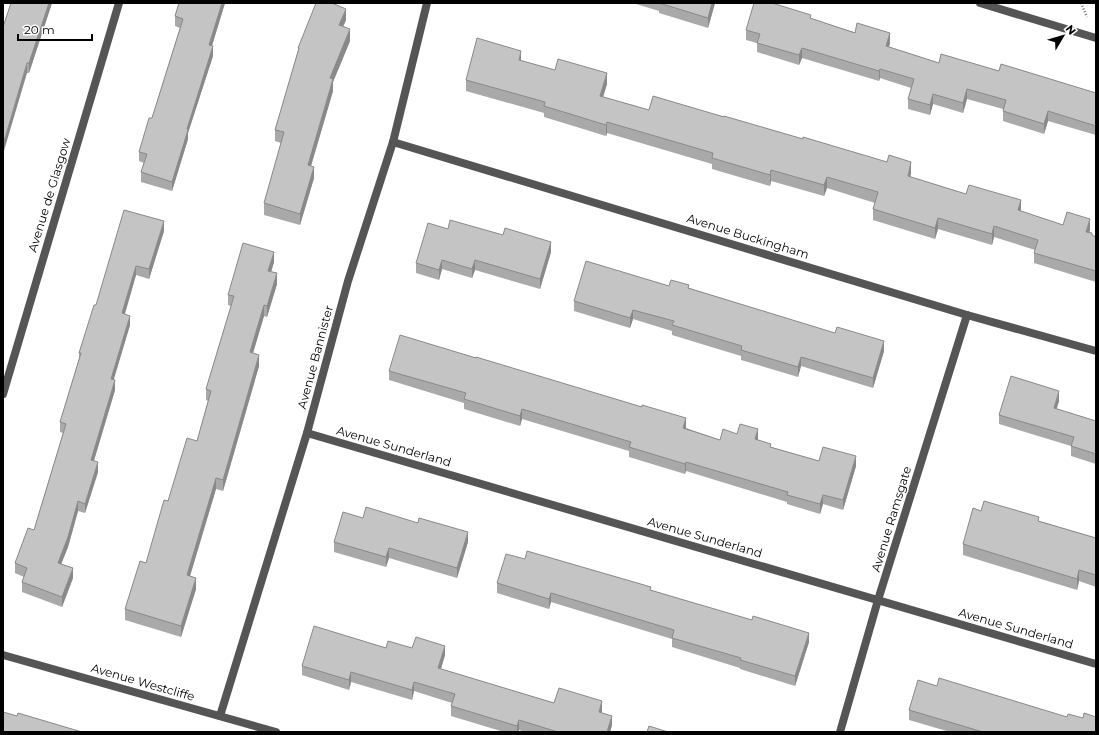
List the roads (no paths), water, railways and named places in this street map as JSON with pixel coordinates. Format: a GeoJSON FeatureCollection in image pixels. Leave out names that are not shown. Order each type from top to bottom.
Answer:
{"type":"FeatureCollection","features":[{"type":"Feature","properties":{"kind":"street","name":"Avenue de Glasgow"},"geometry":{"type":"LineString","coordinates":[[3,394],[119,3]]}},
{"type":"Feature","properties":{"kind":"street","name":"Avenue Bannister"},"geometry":{"type":"LineString","coordinates":[[220,716],[307,433],[348,281],[393,142],[427,3]]}},
{"type":"Feature","properties":{"kind":"street"},"geometry":{"type":"LineString","coordinates":[[980,3],[1096,38]]}},
{"type":"Feature","properties":{"kind":"street","name":"Avenue Buckingham"},"geometry":{"type":"LineString","coordinates":[[393,142],[967,315],[1096,351]]}},
{"type":"Feature","properties":{"kind":"street","name":"Avenue Ramsgate"},"geometry":{"type":"LineString","coordinates":[[840,732],[878,600],[967,315]]}},
{"type":"Feature","properties":{"kind":"street","name":"Avenue Sunderland"},"geometry":{"type":"LineString","coordinates":[[307,433],[1096,664]]}},
{"type":"Feature","properties":{"kind":"street","name":"Avenue Westcliffe"},"geometry":{"type":"LineString","coordinates":[[3,655],[276,732]]}}]}
